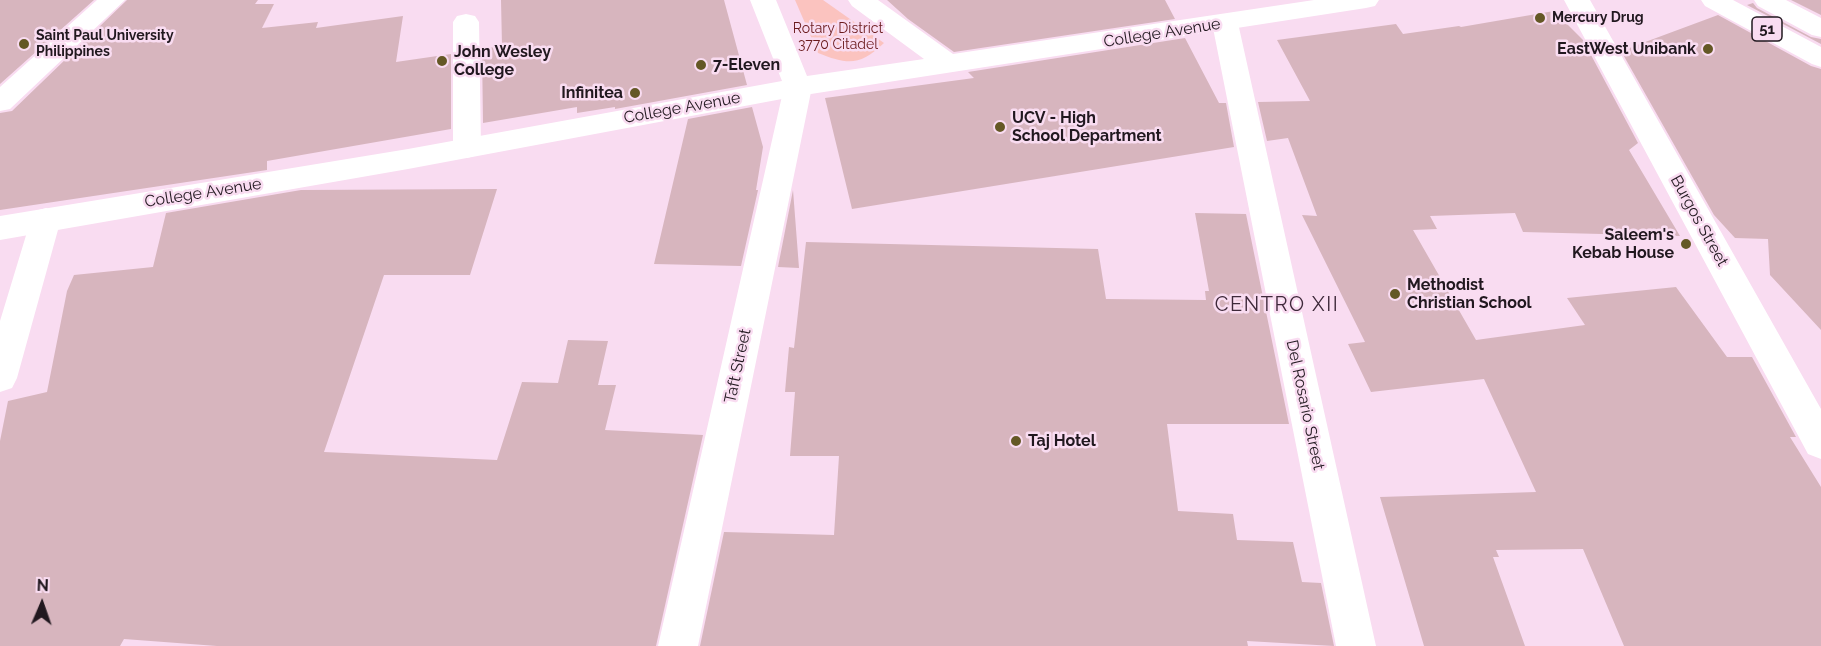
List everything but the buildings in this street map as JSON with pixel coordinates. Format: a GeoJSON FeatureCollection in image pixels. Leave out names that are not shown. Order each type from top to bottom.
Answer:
{"type":"FeatureCollection","features":[{"type":"Feature","properties":{"kind":"street"},"geometry":{"type":"LineString","coordinates":[[0,102],[112,0]]}},
{"type":"Feature","properties":{"kind":"street"},"geometry":{"type":"LineString","coordinates":[[763,0],[798,87]]}},
{"type":"Feature","properties":{"kind":"street"},"geometry":{"type":"LineString","coordinates":[[861,0],[950,64]]}},
{"type":"Feature","properties":{"kind":"street","name":"College Avenue"},"geometry":{"type":"LineString","coordinates":[[0,228],[467,148],[798,87],[1366,0]]}},
{"type":"Feature","properties":{"kind":"street","name":"Burgos Street"},"geometry":{"type":"LineString","coordinates":[[1577,0],[1821,443]]}},
{"type":"Feature","properties":{"kind":"street","name":"51"},"geometry":{"type":"LineString","coordinates":[[1714,0],[1821,58]]}},
{"type":"Feature","properties":{"kind":"street","name":"51"},"geometry":{"type":"LineString","coordinates":[[1767,0],[1821,29]]}},
{"type":"Feature","properties":{"kind":"street"},"geometry":{"type":"LineString","coordinates":[[466,22],[467,148]]}},
{"type":"Feature","properties":{"kind":"street","name":"Del Rosario Street"},"geometry":{"type":"LineString","coordinates":[[1224,23],[1356,646]]}},
{"type":"Feature","properties":{"kind":"street","name":"Taft Street"},"geometry":{"type":"LineString","coordinates":[[678,646],[798,87]]}},
{"type":"Feature","properties":{"kind":"street"},"geometry":{"type":"LineString","coordinates":[[0,378],[46,219]]}},
{"type":"Feature","properties":{"kind":"green space","name":"Rotary District 3770 Citadel"},"geometry":{"type":"Polygon","coordinates":[[[795,0],[823,0],[884,43],[868,56],[853,61],[838,60],[818,53],[795,0]]]}},
{"type":"Feature","properties":{"kind":"place","name":"Mercury Drug"},"geometry":{"type":"Point","coordinates":[1540,18]}},
{"type":"Feature","properties":{"kind":"place","name":"Saint Paul University Philippines"},"geometry":{"type":"Point","coordinates":[24,44]}},
{"type":"Feature","properties":{"kind":"place","name":"EastWest Unibank"},"geometry":{"type":"Point","coordinates":[1708,49]}},
{"type":"Feature","properties":{"kind":"place","name":"John Wesley College"},"geometry":{"type":"Point","coordinates":[442,61]}},
{"type":"Feature","properties":{"kind":"place","name":"7-Eleven"},"geometry":{"type":"Point","coordinates":[701,65]}},
{"type":"Feature","properties":{"kind":"place","name":"Infinitea"},"geometry":{"type":"Point","coordinates":[635,93]}},
{"type":"Feature","properties":{"kind":"place","name":"UCV - High School Department"},"geometry":{"type":"Point","coordinates":[1000,127]}},
{"type":"Feature","properties":{"kind":"place","name":"Saleem's Kebab House"},"geometry":{"type":"Point","coordinates":[1686,244]}},
{"type":"Feature","properties":{"kind":"place","name":"Methodist Christian School"},"geometry":{"type":"Point","coordinates":[1395,294]}},
{"type":"Feature","properties":{"kind":"place","name":"Taj Hotel"},"geometry":{"type":"Point","coordinates":[1016,441]}},
{"type":"Feature","properties":{"kind":"district","name":"CENTRO XII"},"geometry":{"type":"Point","coordinates":[1277,305]}}]}
